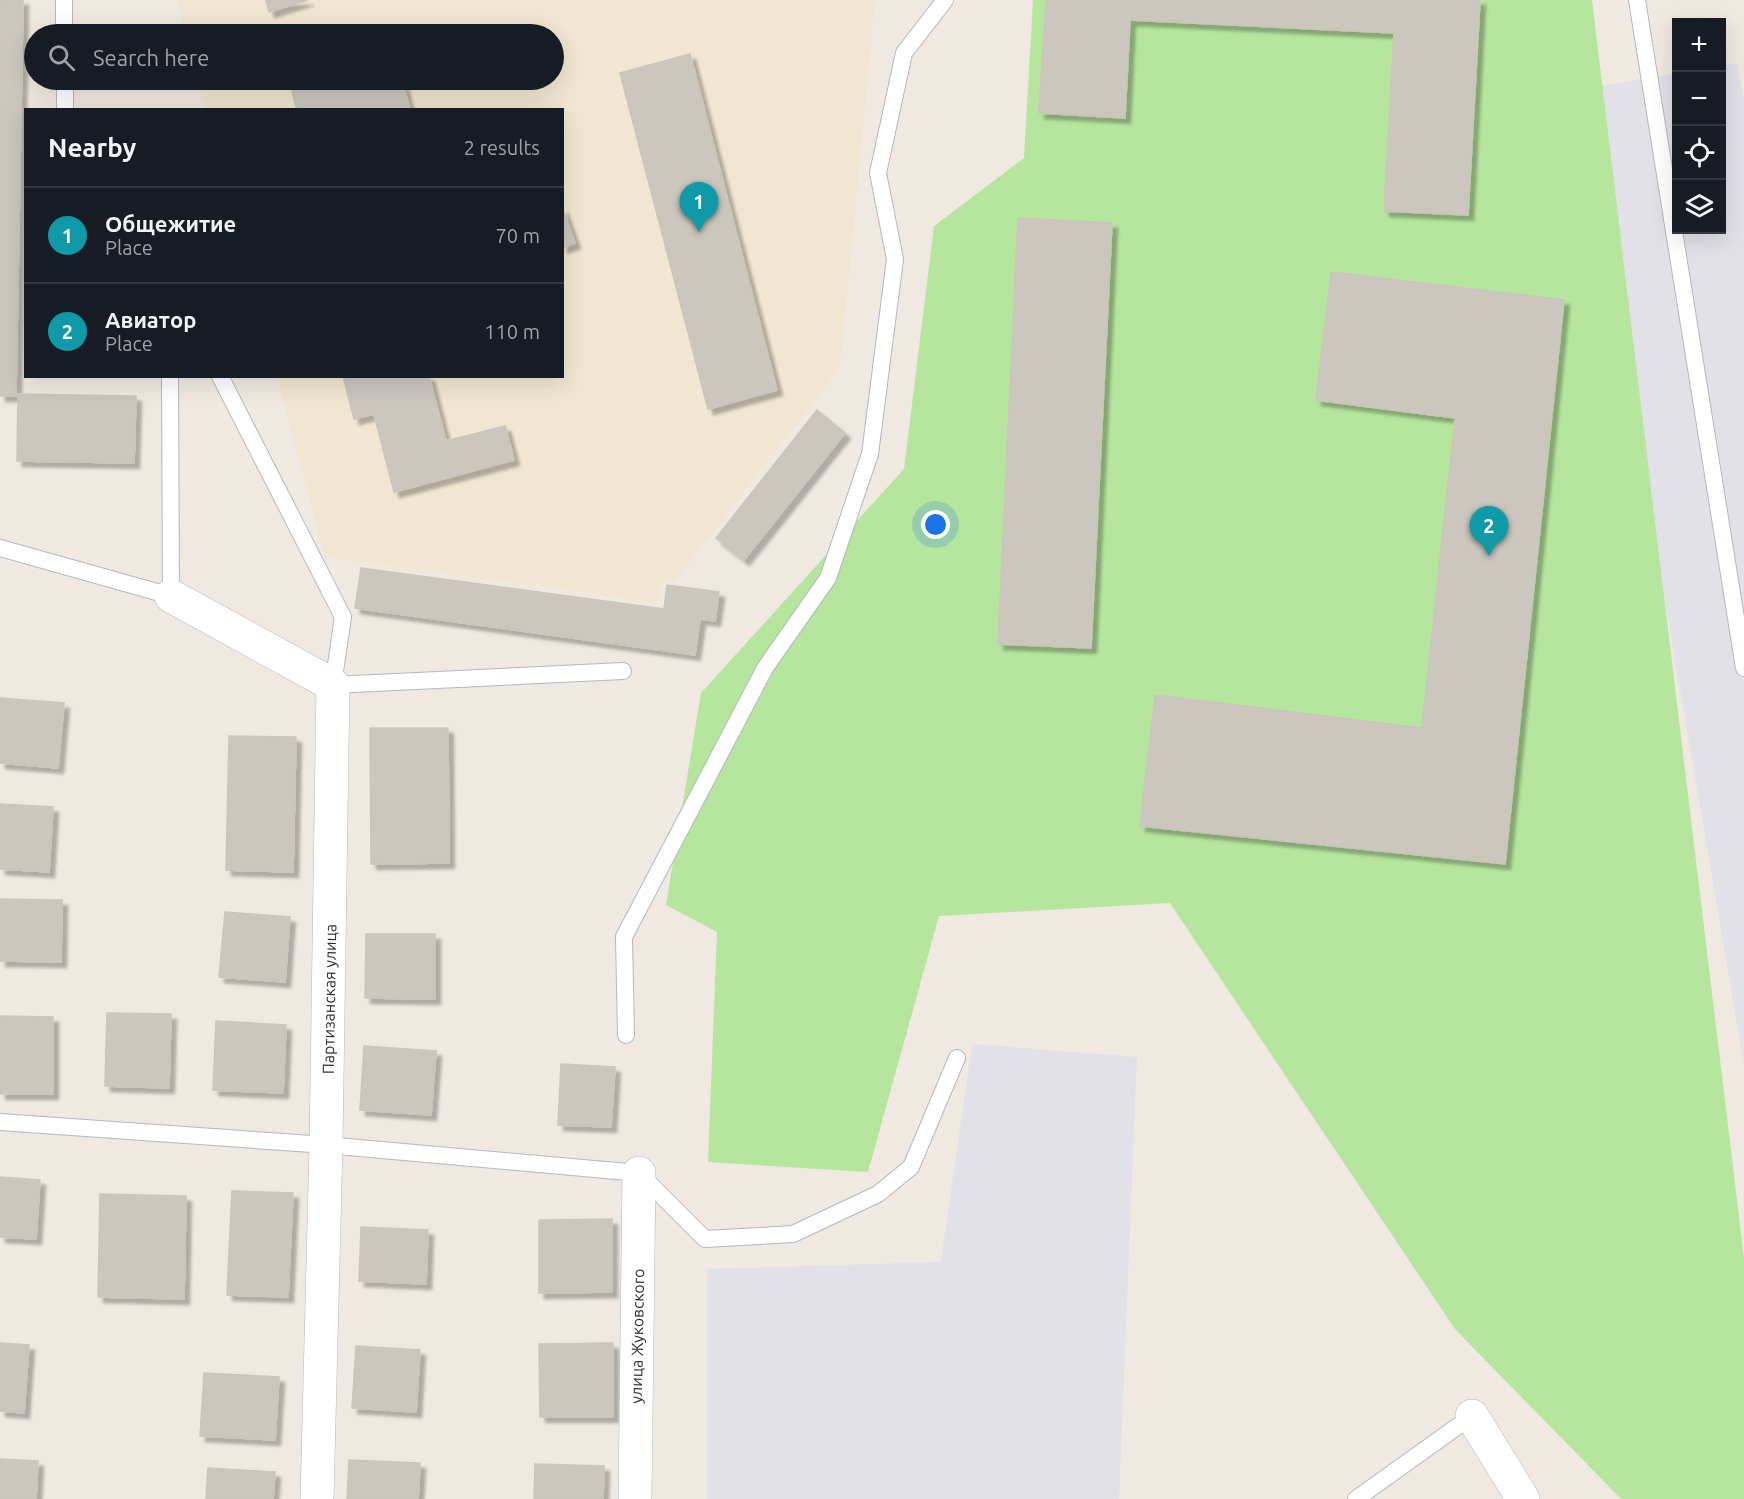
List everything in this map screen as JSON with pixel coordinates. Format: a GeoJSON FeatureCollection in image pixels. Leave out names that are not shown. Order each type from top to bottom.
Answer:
{"type":"FeatureCollection","features":[{"type":"Feature","properties":{"kind":"street"},"geometry":{"type":"LineString","coordinates":[[171,596],[333,684]]}},
{"type":"Feature","properties":{"kind":"street","name":"Партизанская улица"},"geometry":{"type":"LineString","coordinates":[[317,1499],[326,1145],[333,684]]}},
{"type":"Feature","properties":{"kind":"street","name":"улица Жуковского"},"geometry":{"type":"LineString","coordinates":[[635,1499],[639,1173]]}},
{"type":"Feature","properties":{"kind":"street"},"geometry":{"type":"LineString","coordinates":[[1472,1416],[1523,1499]]}},
{"type":"Feature","properties":{"kind":"lane"},"geometry":{"type":"LineString","coordinates":[[64,0],[64,24]]}},
{"type":"Feature","properties":{"kind":"lane"},"geometry":{"type":"LineString","coordinates":[[626,1035],[624,937],[765,669],[828,578],[870,454],[895,259],[878,173],[904,53],[945,0]]}},
{"type":"Feature","properties":{"kind":"lane"},"geometry":{"type":"LineString","coordinates":[[1637,0],[1744,668]]}},
{"type":"Feature","properties":{"kind":"lane"},"geometry":{"type":"LineString","coordinates":[[65,90],[65,108]]}},
{"type":"Feature","properties":{"kind":"lane"},"geometry":{"type":"LineString","coordinates":[[0,548],[171,596],[170,378]]}},
{"type":"Feature","properties":{"kind":"lane"},"geometry":{"type":"LineString","coordinates":[[221,378],[344,617],[333,684],[623,671]]}},
{"type":"Feature","properties":{"kind":"lane"},"geometry":{"type":"LineString","coordinates":[[0,1122],[326,1145],[639,1173],[705,1239],[793,1234],[878,1194],[911,1167],[957,1058]]}},
{"type":"Feature","properties":{"kind":"lane"},"geometry":{"type":"LineString","coordinates":[[1356,1499],[1472,1416]]}},
{"type":"Feature","properties":{"kind":"shaded area"},"geometry":{"type":"Polygon","coordinates":[[[177,0],[875,0],[840,368],[675,581],[662,581],[657,603],[325,557],[277,378],[564,378],[564,108],[206,108],[201,90],[564,90],[564,24],[183,24],[177,0]]]}},
{"type":"Feature","properties":{"kind":"shaded area"},"geometry":{"type":"Polygon","coordinates":[[[1737,63],[1744,101],[1744,1065],[1578,90],[1672,74],[1672,234],[1726,234],[1726,64],[1737,63]]]}},
{"type":"Feature","properties":{"kind":"shaded area"},"geometry":{"type":"Polygon","coordinates":[[[972,1044],[1137,1057],[1119,1499],[707,1499],[707,1269],[941,1262],[972,1044]]]}},
{"type":"Feature","properties":{"kind":"green space"},"geometry":{"type":"Polygon","coordinates":[[[1033,0],[1592,0],[1744,1258],[1744,1499],[1621,1499],[1455,1329],[1170,903],[939,916],[868,1172],[708,1162],[717,932],[666,905],[701,693],[904,469],[934,226],[1024,158],[1033,0]]]}},
{"type":"Feature","properties":{"kind":"building"},"geometry":{"type":"Polygon","coordinates":[[[0,0],[23,0],[16,394],[136,396],[134,463],[17,461],[18,396],[0,396],[0,0]]]}},
{"type":"Feature","properties":{"kind":"building"},"geometry":{"type":"Polygon","coordinates":[[[266,0],[308,0],[269,12],[266,0]]]}},
{"type":"Feature","properties":{"kind":"building"},"geometry":{"type":"Polygon","coordinates":[[[1046,0],[1480,0],[1468,215],[1384,211],[1394,33],[1130,20],[1125,118],[1039,113],[1046,0]]]}},
{"type":"Feature","properties":{"kind":"building"},"geometry":{"type":"Polygon","coordinates":[[[690,54],[777,390],[708,409],[620,73],[690,54]]]}},
{"type":"Feature","properties":{"kind":"building"},"geometry":{"type":"Polygon","coordinates":[[[292,90],[405,90],[409,108],[296,108],[292,90]]]}},
{"type":"Feature","properties":{"kind":"building"},"geometry":{"type":"Polygon","coordinates":[[[564,213],[575,243],[564,247],[564,213]]]}},
{"type":"Feature","properties":{"kind":"building"},"geometry":{"type":"Polygon","coordinates":[[[1018,218],[1112,223],[1091,648],[998,644],[1018,218]]]}},
{"type":"Feature","properties":{"kind":"building"},"geometry":{"type":"Polygon","coordinates":[[[1331,272],[1564,300],[1505,864],[1140,826],[1155,695],[1422,728],[1455,418],[1316,400],[1331,272]]]}},
{"type":"Feature","properties":{"kind":"building"},"geometry":{"type":"Polygon","coordinates":[[[344,378],[430,378],[446,441],[505,426],[514,460],[394,492],[374,414],[354,419],[344,378]]]}},
{"type":"Feature","properties":{"kind":"building"},"geometry":{"type":"Polygon","coordinates":[[[817,410],[845,433],[744,560],[716,538],[817,410]]]}},
{"type":"Feature","properties":{"kind":"building"},"geometry":{"type":"Polygon","coordinates":[[[361,568],[664,609],[667,585],[719,592],[715,621],[700,619],[695,655],[355,608],[361,568]]]}},
{"type":"Feature","properties":{"kind":"building"},"geometry":{"type":"Polygon","coordinates":[[[0,698],[64,703],[58,768],[0,763],[0,698]]]}},
{"type":"Feature","properties":{"kind":"building"},"geometry":{"type":"Polygon","coordinates":[[[370,728],[448,728],[449,863],[371,864],[370,728]]]}},
{"type":"Feature","properties":{"kind":"building"},"geometry":{"type":"Polygon","coordinates":[[[229,736],[296,737],[293,872],[226,870],[229,736]]]}},
{"type":"Feature","properties":{"kind":"building"},"geometry":{"type":"Polygon","coordinates":[[[0,804],[53,807],[49,872],[0,869],[0,804]]]}},
{"type":"Feature","properties":{"kind":"building"},"geometry":{"type":"Polygon","coordinates":[[[0,899],[62,900],[61,962],[0,961],[0,899]]]}},
{"type":"Feature","properties":{"kind":"building"},"geometry":{"type":"Polygon","coordinates":[[[225,912],[290,917],[285,982],[219,977],[225,912]]]}},
{"type":"Feature","properties":{"kind":"building"},"geometry":{"type":"Polygon","coordinates":[[[366,934],[435,934],[435,999],[365,998],[366,934]]]}},
{"type":"Feature","properties":{"kind":"building"},"geometry":{"type":"Polygon","coordinates":[[[107,1013],[171,1014],[169,1088],[105,1086],[107,1013]]]}},
{"type":"Feature","properties":{"kind":"building"},"geometry":{"type":"Polygon","coordinates":[[[0,1016],[53,1017],[53,1094],[0,1094],[0,1016]]]}},
{"type":"Feature","properties":{"kind":"building"},"geometry":{"type":"Polygon","coordinates":[[[216,1021],[286,1025],[283,1093],[213,1090],[216,1021]]]}},
{"type":"Feature","properties":{"kind":"building"},"geometry":{"type":"Polygon","coordinates":[[[364,1046],[436,1051],[431,1115],[360,1110],[364,1046]]]}},
{"type":"Feature","properties":{"kind":"building"},"geometry":{"type":"Polygon","coordinates":[[[561,1064],[615,1067],[611,1127],[558,1125],[561,1064]]]}},
{"type":"Feature","properties":{"kind":"building"},"geometry":{"type":"Polygon","coordinates":[[[0,1177],[40,1180],[36,1239],[0,1237],[0,1177]]]}},
{"type":"Feature","properties":{"kind":"building"},"geometry":{"type":"Polygon","coordinates":[[[232,1191],[293,1193],[288,1297],[227,1295],[232,1191]]]}},
{"type":"Feature","properties":{"kind":"building"},"geometry":{"type":"Polygon","coordinates":[[[100,1194],[186,1196],[184,1299],[98,1297],[100,1194]]]}},
{"type":"Feature","properties":{"kind":"building"},"geometry":{"type":"Polygon","coordinates":[[[612,1219],[612,1292],[539,1293],[539,1220],[612,1219]]]}},
{"type":"Feature","properties":{"kind":"building"},"geometry":{"type":"Polygon","coordinates":[[[361,1227],[428,1230],[426,1284],[359,1281],[361,1227]]]}},
{"type":"Feature","properties":{"kind":"building"},"geometry":{"type":"Polygon","coordinates":[[[0,1343],[29,1345],[24,1413],[0,1411],[0,1343]]]}},
{"type":"Feature","properties":{"kind":"building"},"geometry":{"type":"Polygon","coordinates":[[[613,1343],[613,1417],[540,1417],[539,1344],[613,1343]]]}},
{"type":"Feature","properties":{"kind":"building"},"geometry":{"type":"Polygon","coordinates":[[[356,1346],[420,1350],[416,1412],[352,1408],[356,1346]]]}},
{"type":"Feature","properties":{"kind":"building"},"geometry":{"type":"Polygon","coordinates":[[[204,1373],[279,1377],[275,1440],[200,1436],[204,1373]]]}},
{"type":"Feature","properties":{"kind":"building"},"geometry":{"type":"Polygon","coordinates":[[[0,1459],[38,1461],[36,1499],[0,1499],[0,1459]]]}},
{"type":"Feature","properties":{"kind":"building"},"geometry":{"type":"Polygon","coordinates":[[[349,1460],[420,1463],[418,1499],[347,1499],[349,1460]]]}},
{"type":"Feature","properties":{"kind":"building"},"geometry":{"type":"Polygon","coordinates":[[[535,1464],[604,1466],[603,1499],[534,1499],[535,1464]]]}},
{"type":"Feature","properties":{"kind":"building"},"geometry":{"type":"Polygon","coordinates":[[[208,1468],[275,1472],[273,1499],[206,1499],[208,1468]]]}},
{"type":"Feature","properties":{"kind":"place","name":"Общежитие"},"geometry":{"type":"Point","coordinates":[699,232]}},
{"type":"Feature","properties":{"kind":"place","name":"Авиатор"},"geometry":{"type":"Point","coordinates":[1489,556]}}]}
